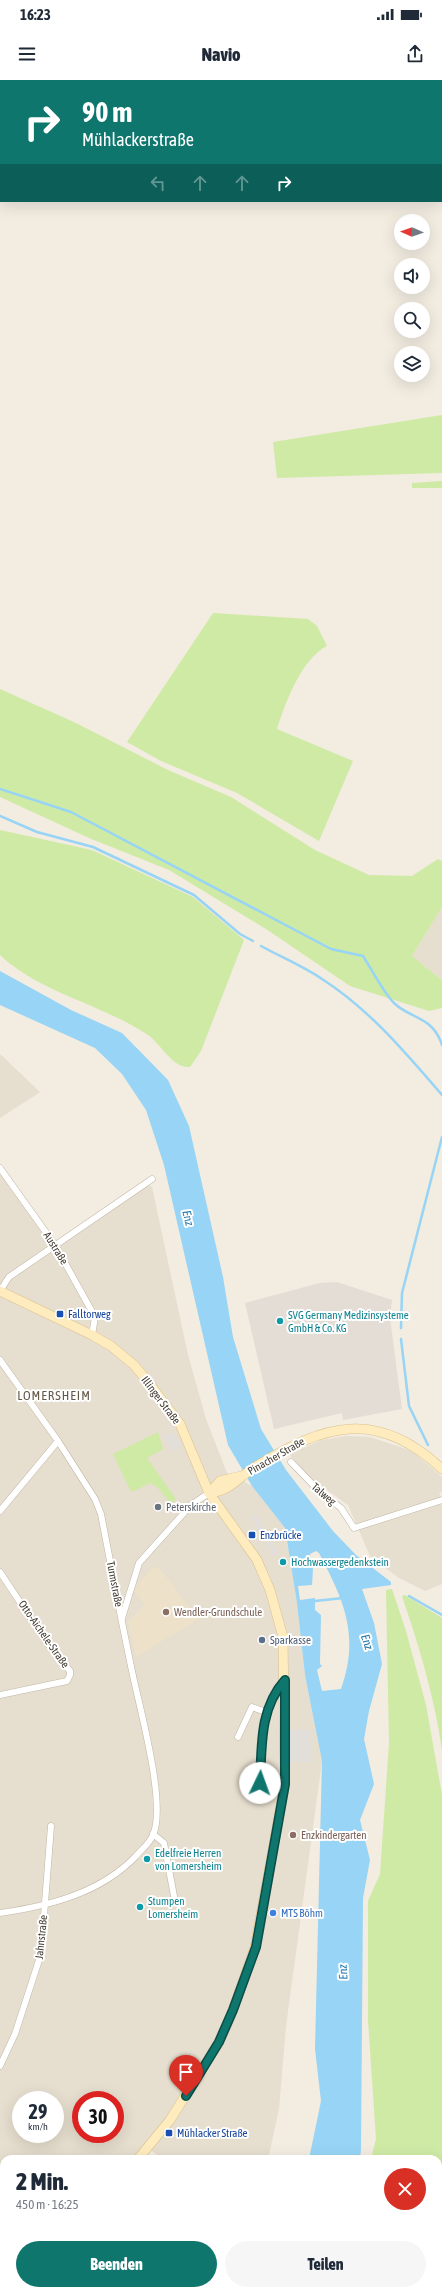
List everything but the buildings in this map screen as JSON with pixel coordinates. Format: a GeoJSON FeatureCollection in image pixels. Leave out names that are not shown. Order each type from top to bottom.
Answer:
{"type":"FeatureCollection","features":[{"type":"Feature","properties":{"kind":"street","name":"Austraße"},"geometry":{"type":"LineString","coordinates":[[0,1168],[55,1245],[95,1317],[92,1335]]}},
{"type":"Feature","properties":{"kind":"street"},"geometry":{"type":"LineString","coordinates":[[0,1291],[8,1277],[152,1179]]}},
{"type":"Feature","properties":{"kind":"street","name":"Illinger Straße"},"geometry":{"type":"LineString","coordinates":[[0,1291],[92,1335],[111,1346],[134,1365],[180,1424],[209,1493],[246,1543],[270,1590],[283,1637],[285,1680],[285,1784],[256,1947],[233,2010],[219,2042],[170,2120],[141,2155]]}},
{"type":"Feature","properties":{"kind":"street","name":"Turmstraße"},"geometry":{"type":"LineString","coordinates":[[0,1360],[58,1441],[95,1499],[101,1514],[149,1746],[157,1808],[157,1823],[153,1834],[130,1863],[113,1877],[95,1887],[44,1907],[0,1913]]}},
{"type":"Feature","properties":{"kind":"street","name":"Pinacher Straße"},"geometry":{"type":"LineString","coordinates":[[209,1493],[226,1490],[231,1482],[287,1447],[326,1432],[344,1429],[378,1431],[396,1436],[413,1445],[442,1469]]}},
{"type":"Feature","properties":{"kind":"street"},"geometry":{"type":"LineString","coordinates":[[0,1511],[58,1441]]}},
{"type":"Feature","properties":{"kind":"street","name":"Talweg"},"geometry":{"type":"LineString","coordinates":[[291,1462],[319,1491],[341,1508],[354,1528],[442,1500]]}},
{"type":"Feature","properties":{"kind":"street"},"geometry":{"type":"LineString","coordinates":[[122,1620],[139,1563],[187,1510],[199,1499],[209,1493]]}},
{"type":"Feature","properties":{"kind":"street","name":"Otto-Aichele-Straße"},"geometry":{"type":"LineString","coordinates":[[0,1572],[47,1643],[70,1671],[70,1675],[67,1681],[0,1695]]}},
{"type":"Feature","properties":{"kind":"street"},"geometry":{"type":"LineString","coordinates":[[258,1787],[260,1783],[266,1712],[278,1687],[285,1680]]}},
{"type":"Feature","properties":{"kind":"street"},"geometry":{"type":"LineString","coordinates":[[238,1737],[252,1707],[266,1712]]}},
{"type":"Feature","properties":{"kind":"street","name":"Jahnstraße"},"geometry":{"type":"LineString","coordinates":[[0,2066],[15,2034],[41,1954],[51,1826]]}},
{"type":"Feature","properties":{"kind":"street"},"geometry":{"type":"LineString","coordinates":[[153,1834],[164,1843],[174,1896]]}},
{"type":"Feature","properties":{"kind":"shaded area"},"geometry":{"type":"Polygon","coordinates":[[[442,907],[442,980],[412,956],[442,907]]]}},
{"type":"Feature","properties":{"kind":"shaded area"},"geometry":{"type":"Polygon","coordinates":[[[0,1054],[40,1092],[0,1118],[0,1054]]]}},
{"type":"Feature","properties":{"kind":"shaded area"},"geometry":{"type":"Polygon","coordinates":[[[0,1173],[53,1248],[146,1184],[152,1187],[188,1355],[206,1419],[227,1473],[252,1486],[285,1528],[297,1603],[305,1675],[322,1761],[286,2026],[279,2109],[269,2155],[157,2155],[151,2150],[146,2155],[0,2155],[0,1173]]]}},
{"type":"Feature","properties":{"kind":"shaded area"},"geometry":{"type":"Polygon","coordinates":[[[337,1282],[392,1300],[390,1318],[402,1409],[343,1420],[342,1413],[274,1429],[245,1303],[320,1283],[337,1282]]]}},
{"type":"Feature","properties":{"kind":"shaded area"},"geometry":{"type":"Polygon","coordinates":[[[173,1432],[182,1445],[172,1452],[164,1437],[173,1432]]]}},
{"type":"Feature","properties":{"kind":"shaded area"},"geometry":{"type":"Polygon","coordinates":[[[347,1436],[370,1437],[412,1451],[442,1477],[442,1491],[439,1493],[442,1500],[442,1584],[425,1591],[399,1578],[370,1556],[348,1505],[309,1477],[289,1454],[322,1440],[347,1436]]]}},
{"type":"Feature","properties":{"kind":"shaded area"},"geometry":{"type":"Polygon","coordinates":[[[256,1514],[279,1554],[274,1556],[250,1516],[256,1514]]]}},
{"type":"Feature","properties":{"kind":"shaded area","name":"Wendler-Grundschule"},"geometry":{"type":"Polygon","coordinates":[[[158,1566],[199,1619],[136,1657],[128,1622],[145,1605],[133,1590],[150,1570],[158,1566]]]}},
{"type":"Feature","properties":{"kind":"shaded area"},"geometry":{"type":"Polygon","coordinates":[[[290,1730],[311,1730],[312,1762],[290,1762],[290,1730]]]}},
{"type":"Feature","properties":{"kind":"green space"},"geometry":{"type":"Polygon","coordinates":[[[442,415],[442,473],[277,478],[273,442],[442,415]]]}},
{"type":"Feature","properties":{"kind":"green space"},"geometry":{"type":"Polygon","coordinates":[[[442,481],[442,488],[412,488],[412,483],[442,481]]]}},
{"type":"Feature","properties":{"kind":"green space"},"geometry":{"type":"Polygon","coordinates":[[[213,613],[308,619],[317,626],[327,646],[310,660],[302,671],[290,694],[277,729],[353,761],[319,841],[237,793],[161,761],[127,742],[213,613]]]}},
{"type":"Feature","properties":{"kind":"green space"},"geometry":{"type":"Polygon","coordinates":[[[0,689],[76,723],[168,770],[231,797],[315,850],[369,875],[412,876],[438,859],[442,861],[442,907],[412,956],[442,980],[442,1008],[429,1011],[350,986],[266,929],[169,870],[89,838],[0,797],[0,689]]]}},
{"type":"Feature","properties":{"kind":"green space"},"geometry":{"type":"Polygon","coordinates":[[[0,830],[92,850],[193,897],[244,940],[201,1051],[190,1067],[184,1067],[178,1064],[153,1039],[130,1024],[52,989],[16,968],[0,955],[0,830]]]}},
{"type":"Feature","properties":{"kind":"green space"},"geometry":{"type":"Polygon","coordinates":[[[158,1432],[163,1449],[147,1458],[176,1499],[171,1504],[159,1489],[151,1483],[131,1492],[113,1454],[158,1432]]]}},
{"type":"Feature","properties":{"kind":"green space"},"geometry":{"type":"Polygon","coordinates":[[[392,1589],[406,1631],[426,1705],[442,1795],[442,2155],[372,2155],[376,2139],[368,2020],[368,1901],[380,1874],[389,1743],[386,1590],[392,1589]]]}},
{"type":"Feature","properties":{"kind":"green space"},"geometry":{"type":"Polygon","coordinates":[[[405,1595],[442,1618],[442,1751],[426,1673],[402,1596],[405,1595]]]}},
{"type":"Feature","properties":{"kind":"water","name":"Enz"},"geometry":{"type":"Polygon","coordinates":[[[0,971],[71,1010],[122,1033],[168,1080],[189,1126],[223,1277],[233,1337],[261,1429],[286,1470],[333,1531],[356,1555],[391,1582],[391,1585],[362,1589],[374,1623],[382,1664],[369,1711],[364,1739],[374,1784],[360,1820],[370,1860],[363,1898],[360,2155],[310,2155],[321,2101],[315,2049],[322,1761],[305,1675],[297,1603],[285,1528],[252,1486],[228,1445],[164,1165],[146,1110],[122,1074],[95,1048],[0,1005],[0,971]],[[316,1551],[310,1554],[313,1569],[312,1585],[298,1586],[300,1600],[315,1598],[315,1610],[321,1615],[320,1664],[322,1666],[317,1670],[322,1691],[341,1689],[347,1670],[349,1652],[349,1635],[342,1603],[319,1553],[316,1551]]]}},
{"type":"Feature","properties":{"kind":"waterway"},"geometry":{"type":"LineString","coordinates":[[0,789],[71,812],[331,949],[363,956],[382,987],[394,1003],[433,1028],[442,1045]]}},
{"type":"Feature","properties":{"kind":"waterway"},"geometry":{"type":"LineString","coordinates":[[0,816],[37,832],[93,847],[194,895],[240,934],[253,941]]}},
{"type":"Feature","properties":{"kind":"waterway"},"geometry":{"type":"LineString","coordinates":[[261,946],[315,974],[356,1004],[386,1032],[442,1095]]}},
{"type":"Feature","properties":{"kind":"waterway"},"geometry":{"type":"LineString","coordinates":[[401,1328],[402,1293],[442,1137]]}},
{"type":"Feature","properties":{"kind":"waterway"},"geometry":{"type":"LineString","coordinates":[[401,1339],[409,1406],[428,1445]]}},
{"type":"Feature","properties":{"kind":"waterway"},"geometry":{"type":"LineString","coordinates":[[409,1596],[442,1615]]}},
{"type":"Feature","properties":{"kind":"waterway"},"geometry":{"type":"LineString","coordinates":[[313,1603],[315,1601],[343,1598]]}},
{"type":"Feature","properties":{"kind":"place","name":"Falltorweg"},"geometry":{"type":"Point","coordinates":[60,1314]}},
{"type":"Feature","properties":{"kind":"place","name":"SVG Germany Medizinsysteme GmbH & Co. KG"},"geometry":{"type":"Point","coordinates":[280,1321]}},
{"type":"Feature","properties":{"kind":"place","name":"Peterskirche"},"geometry":{"type":"Point","coordinates":[158,1507]}},
{"type":"Feature","properties":{"kind":"place","name":"Enzbrücke"},"geometry":{"type":"Point","coordinates":[252,1535]}},
{"type":"Feature","properties":{"kind":"place","name":"Hochwassergedenkstein"},"geometry":{"type":"Point","coordinates":[283,1562]}},
{"type":"Feature","properties":{"kind":"place","name":"Wendler-Grundschule"},"geometry":{"type":"Point","coordinates":[166,1612]}},
{"type":"Feature","properties":{"kind":"place","name":"Sparkasse"},"geometry":{"type":"Point","coordinates":[262,1640]}},
{"type":"Feature","properties":{"kind":"place","name":"Enzkindergarten"},"geometry":{"type":"Point","coordinates":[293,1835]}},
{"type":"Feature","properties":{"kind":"place","name":"Edelfreie Herren von Lomersheim"},"geometry":{"type":"Point","coordinates":[147,1859]}},
{"type":"Feature","properties":{"kind":"place","name":"Stumpen Lomersheim"},"geometry":{"type":"Point","coordinates":[140,1907]}},
{"type":"Feature","properties":{"kind":"place","name":"MTS Böhm"},"geometry":{"type":"Point","coordinates":[273,1913]}},
{"type":"Feature","properties":{"kind":"place","name":"Mühlacker Straße"},"geometry":{"type":"Point","coordinates":[169,2133]}},
{"type":"Feature","properties":{"kind":"district","name":"LOMERSHEIM"},"geometry":{"type":"Point","coordinates":[54,1395]}},
{"type":"Feature","properties":{"kind":"route"},"geometry":{"type":"LineString","coordinates":[[186,2096],[219,2042],[233,2010],[256,1947],[264,1907],[267,1878],[285,1784],[285,1680],[278,1687],[270,1701],[264,1717],[260,1783]]}}]}
